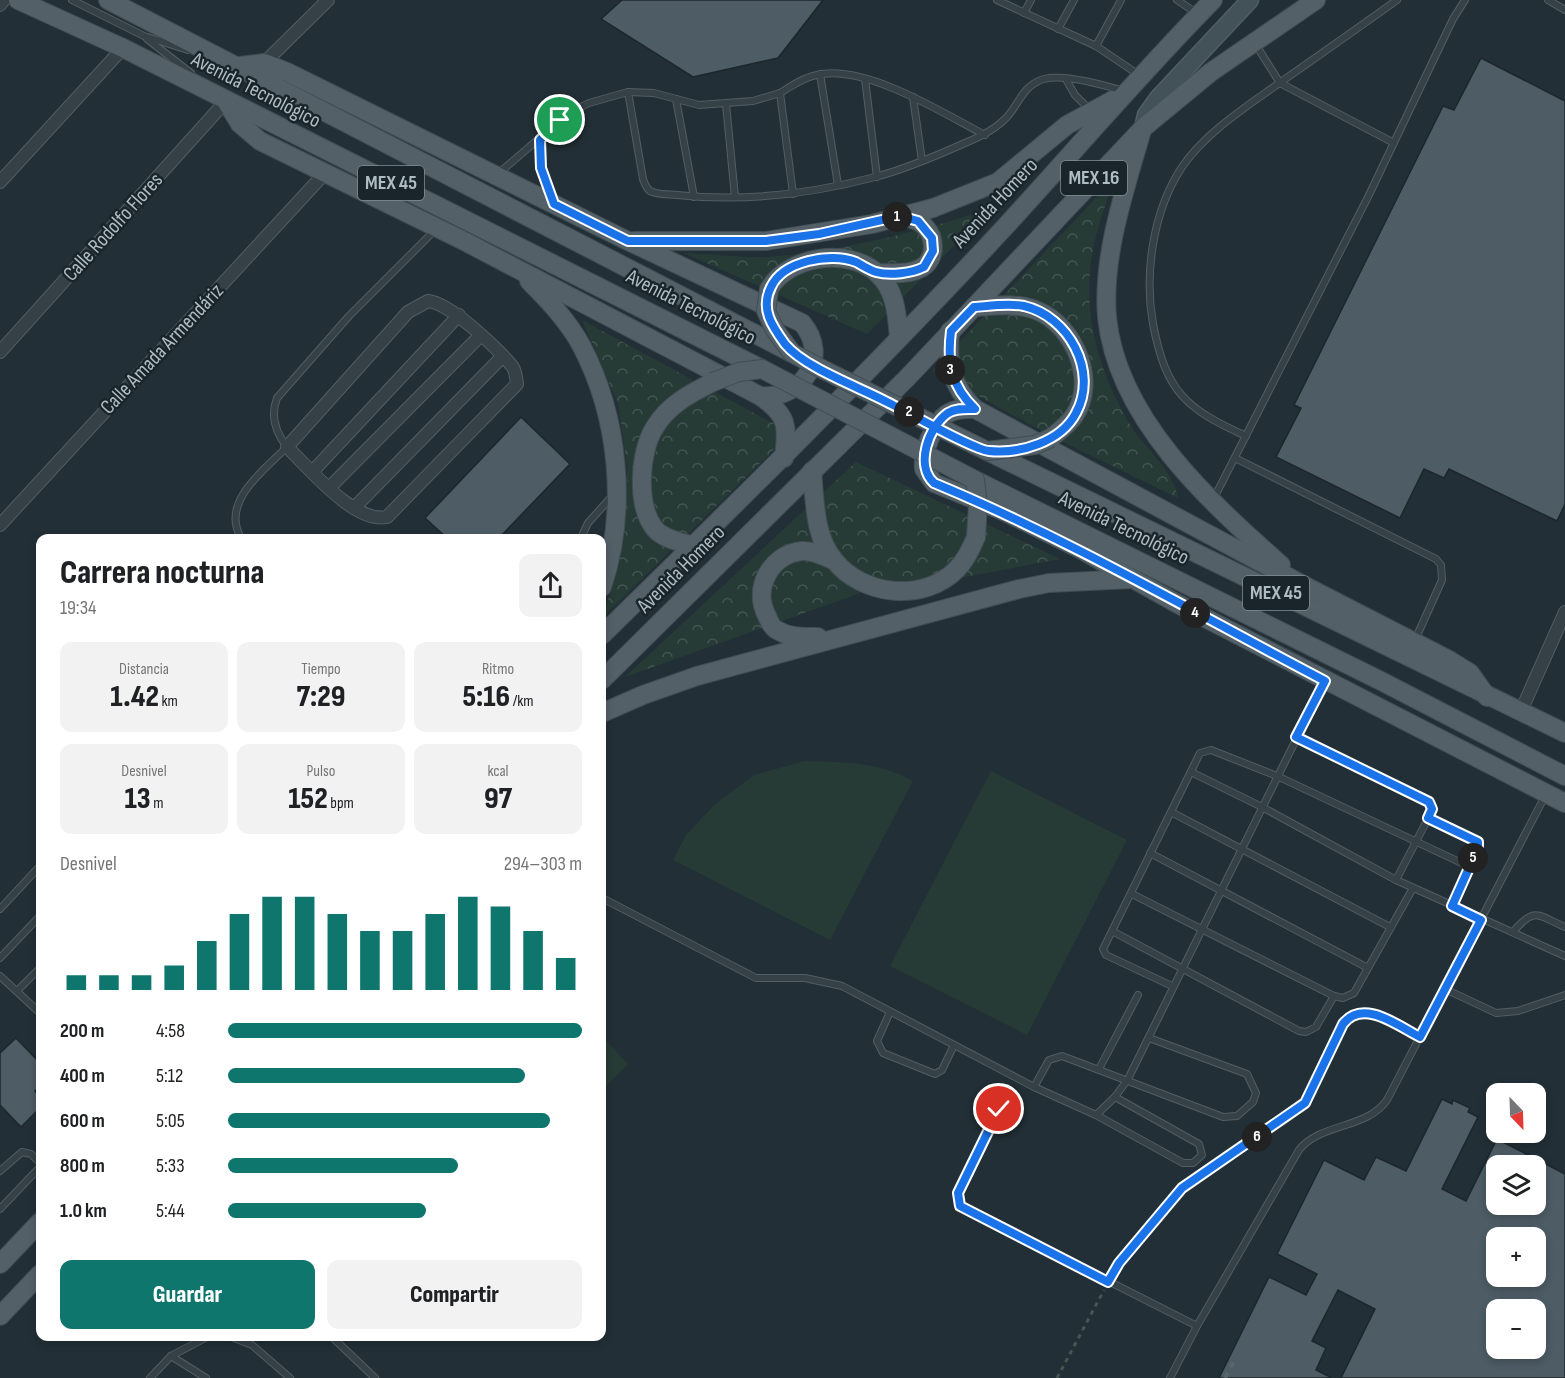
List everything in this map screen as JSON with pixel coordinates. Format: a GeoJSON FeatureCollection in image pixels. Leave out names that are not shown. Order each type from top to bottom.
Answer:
{"type":"FeatureCollection","features":[{"type":"Feature","properties":{"kind":"main road","name":"Avenida Tecnológico"},"geometry":{"type":"LineString","coordinates":[[18,0],[123,48],[226,102],[687,329],[975,480],[1382,681],[1565,776]]}},
{"type":"Feature","properties":{"kind":"main road","name":"Avenida Tecnológico"},"geometry":{"type":"LineString","coordinates":[[108,0],[240,66],[792,353],[1487,697],[1565,733]]}},
{"type":"Feature","properties":{"kind":"main road","name":"Avenida Homero"},"geometry":{"type":"LineString","coordinates":[[606,631],[789,452],[899,338],[1004,228],[1124,93],[1213,0]]}},
{"type":"Feature","properties":{"kind":"main road","name":"Avenida Homero"},"geometry":{"type":"LineString","coordinates":[[1143,128],[1146,116],[1158,98],[1250,0]]}},
{"type":"Feature","properties":{"kind":"main road","name":"Avenida Homero"},"geometry":{"type":"LineString","coordinates":[[606,676],[951,331],[1143,128],[1254,42],[1316,0]]}},
{"type":"Feature","properties":{"kind":"main road"},"geometry":{"type":"LineString","coordinates":[[240,66],[264,63],[628,241],[802,323],[810,333],[815,346],[813,362],[806,376],[795,389],[784,395],[760,396]]}},
{"type":"Feature","properties":{"kind":"main road"},"geometry":{"type":"LineString","coordinates":[[628,241],[766,241],[819,234],[957,201],[998,182],[1067,125],[1124,93]]}},
{"type":"Feature","properties":{"kind":"main road"},"geometry":{"type":"LineString","coordinates":[[226,102],[240,124],[254,137],[437,228],[760,396],[775,406],[783,417],[789,452]]}},
{"type":"Feature","properties":{"kind":"main road"},"geometry":{"type":"LineString","coordinates":[[1143,128],[1111,253],[1107,317],[1120,370],[1154,432],[1212,502],[1305,586]]}},
{"type":"Feature","properties":{"kind":"main road"},"geometry":{"type":"LineString","coordinates":[[876,273],[916,271],[924,267],[933,251],[932,238],[926,229],[918,221],[900,216]]}},
{"type":"Feature","properties":{"kind":"main road"},"geometry":{"type":"LineString","coordinates":[[792,353],[769,321],[766,302],[769,289],[776,277],[789,268],[808,261],[832,259],[854,261],[876,273],[891,292],[896,307],[899,338]]}},
{"type":"Feature","properties":{"kind":"main road"},"geometry":{"type":"LineString","coordinates":[[517,269],[562,316],[581,345],[597,382],[610,430],[617,490],[613,539],[606,570]]}},
{"type":"Feature","properties":{"kind":"main road"},"geometry":{"type":"LineString","coordinates":[[974,307],[1022,305],[1038,310],[1054,321],[1070,338],[1083,370],[1081,401],[1066,426],[1051,438],[1035,445],[987,451]]}},
{"type":"Feature","properties":{"kind":"main road"},"geometry":{"type":"LineString","coordinates":[[951,331],[949,368],[963,398],[975,409],[1305,586],[1414,641],[1470,673],[1487,697]]}},
{"type":"Feature","properties":{"kind":"main road"},"geometry":{"type":"LineString","coordinates":[[693,546],[656,531],[649,520],[642,498],[642,472],[654,428],[667,412],[687,395],[738,372],[762,369]]}},
{"type":"Feature","properties":{"kind":"main road"},"geometry":{"type":"LineString","coordinates":[[975,409],[957,409],[947,414],[938,424],[923,462],[927,477],[934,483],[1003,511],[1080,549],[1131,579],[1325,681],[1565,803]]}},
{"type":"Feature","properties":{"kind":"main road"},"geometry":{"type":"LineString","coordinates":[[818,466],[819,529],[833,560],[850,577],[867,586],[890,591],[917,590],[942,580],[957,570],[968,555],[976,537],[978,505],[975,480]]}},
{"type":"Feature","properties":{"kind":"main road"},"geometry":{"type":"LineString","coordinates":[[833,560],[804,550],[784,557],[763,577],[760,591],[765,613],[775,630],[796,638],[863,632]]}},
{"type":"Feature","properties":{"kind":"main road"},"geometry":{"type":"LineString","coordinates":[[606,711],[643,694],[696,676],[1049,583],[1131,579]]}},
{"type":"Feature","properties":{"kind":"main road"},"geometry":{"type":"LineString","coordinates":[[0,1264],[36,1226]]}},
{"type":"Feature","properties":{"kind":"main road"},"geometry":{"type":"LineString","coordinates":[[0,1316],[36,1278]]}},
{"type":"Feature","properties":{"kind":"street"},"geometry":{"type":"LineString","coordinates":[[0,5],[4,0]]}},
{"type":"Feature","properties":{"kind":"street"},"geometry":{"type":"LineString","coordinates":[[264,63],[328,0]]}},
{"type":"Feature","properties":{"kind":"street"},"geometry":{"type":"LineString","coordinates":[[0,182],[123,48]]}},
{"type":"Feature","properties":{"kind":"street","name":"Calle Rodolfo Flores"},"geometry":{"type":"LineString","coordinates":[[0,352],[226,102]]}},
{"type":"Feature","properties":{"kind":"street","name":"Calle Amada Armendáriz"},"geometry":{"type":"LineString","coordinates":[[0,525],[325,173]]}},
{"type":"Feature","properties":{"kind":"street"},"geometry":{"type":"LineString","coordinates":[[428,301],[437,302],[459,315],[513,367],[517,384],[387,517],[377,519],[354,508],[287,447],[408,312],[428,301]]}},
{"type":"Feature","properties":{"kind":"street"},"geometry":{"type":"LineString","coordinates":[[313,471],[459,315]]}},
{"type":"Feature","properties":{"kind":"street"},"geometry":{"type":"LineString","coordinates":[[330,488],[480,336]]}},
{"type":"Feature","properties":{"kind":"street"},"geometry":{"type":"LineString","coordinates":[[354,508],[502,357]]}},
{"type":"Feature","properties":{"kind":"street"},"geometry":{"type":"LineString","coordinates":[[1521,711],[1565,612]]}},
{"type":"Feature","properties":{"kind":"lane"},"geometry":{"type":"LineString","coordinates":[[72,0],[144,36],[240,66]]}},
{"type":"Feature","properties":{"kind":"lane"},"geometry":{"type":"LineString","coordinates":[[997,0],[1096,46],[1141,76]]}},
{"type":"Feature","properties":{"kind":"lane"},"geometry":{"type":"LineString","coordinates":[[1024,13],[1031,0]]}},
{"type":"Feature","properties":{"kind":"lane"},"geometry":{"type":"LineString","coordinates":[[1058,29],[1074,0]]}},
{"type":"Feature","properties":{"kind":"lane"},"geometry":{"type":"LineString","coordinates":[[1096,46],[1121,0]]}},
{"type":"Feature","properties":{"kind":"lane"},"geometry":{"type":"LineString","coordinates":[[1177,0],[1199,14]]}},
{"type":"Feature","properties":{"kind":"lane"},"geometry":{"type":"LineString","coordinates":[[1246,436],[1206,418],[1181,396],[1162,357],[1149,299],[1149,273],[1163,210],[1183,166],[1240,111],[1397,0]]}},
{"type":"Feature","properties":{"kind":"lane"},"geometry":{"type":"LineString","coordinates":[[1212,502],[1394,143],[1453,19],[1465,0]]}},
{"type":"Feature","properties":{"kind":"lane"},"geometry":{"type":"LineString","coordinates":[[1548,0],[1565,10]]}},
{"type":"Feature","properties":{"kind":"lane"},"geometry":{"type":"LineString","coordinates":[[144,36],[226,102]]}},
{"type":"Feature","properties":{"kind":"lane"},"geometry":{"type":"LineString","coordinates":[[1254,42],[1280,83],[1394,143]]}},
{"type":"Feature","properties":{"kind":"lane"},"geometry":{"type":"LineString","coordinates":[[496,176],[570,112],[628,92],[654,93],[699,105],[726,105],[780,93],[820,74],[839,73],[865,79],[913,97],[985,135]]}},
{"type":"Feature","properties":{"kind":"lane"},"geometry":{"type":"LineString","coordinates":[[820,74],[838,185]]}},
{"type":"Feature","properties":{"kind":"lane"},"geometry":{"type":"LineString","coordinates":[[628,92],[643,179],[648,190],[655,193],[694,197],[793,194],[877,177],[985,135],[1006,119],[1023,93],[1036,82],[1054,78],[1084,81],[1124,93]]}},
{"type":"Feature","properties":{"kind":"lane"},"geometry":{"type":"LineString","coordinates":[[865,79],[877,177]]}},
{"type":"Feature","properties":{"kind":"lane"},"geometry":{"type":"LineString","coordinates":[[1067,81],[1075,95],[1091,111]]}},
{"type":"Feature","properties":{"kind":"lane"},"geometry":{"type":"LineString","coordinates":[[780,93],[793,194]]}},
{"type":"Feature","properties":{"kind":"lane"},"geometry":{"type":"LineString","coordinates":[[913,97],[922,161]]}},
{"type":"Feature","properties":{"kind":"lane"},"geometry":{"type":"LineString","coordinates":[[676,99],[694,197]]}},
{"type":"Feature","properties":{"kind":"lane"},"geometry":{"type":"LineString","coordinates":[[726,105],[735,197]]}},
{"type":"Feature","properties":{"kind":"lane"},"geometry":{"type":"LineString","coordinates":[[540,140],[541,168],[554,204]]}},
{"type":"Feature","properties":{"kind":"lane"},"geometry":{"type":"LineString","coordinates":[[240,534],[235,521],[235,509],[241,497],[287,447],[276,428],[273,407],[277,398],[348,316],[437,228]]}},
{"type":"Feature","properties":{"kind":"lane"},"geometry":{"type":"LineString","coordinates":[[1235,458],[1436,559],[1441,565],[1442,580],[1414,641]]}},
{"type":"Feature","properties":{"kind":"lane"},"geometry":{"type":"LineString","coordinates":[[583,534],[588,523],[617,490]]}},
{"type":"Feature","properties":{"kind":"lane"},"geometry":{"type":"LineString","coordinates":[[1096,1115],[1115,1097],[1128,1079],[1240,847],[1325,681]]}},
{"type":"Feature","properties":{"kind":"lane"},"geometry":{"type":"LineString","coordinates":[[1296,737],[1429,802],[1432,809],[1396,880]]}},
{"type":"Feature","properties":{"kind":"lane"},"geometry":{"type":"LineString","coordinates":[[1172,986],[1106,955],[1103,949],[1200,753],[1207,749],[1277,776],[1470,867]]}},
{"type":"Feature","properties":{"kind":"lane"},"geometry":{"type":"LineString","coordinates":[[1191,771],[1396,880],[1565,956]]}},
{"type":"Feature","properties":{"kind":"lane"},"geometry":{"type":"LineString","coordinates":[[1170,1378],[1197,1326],[1299,1150],[1309,1140],[1374,1113],[1383,1105],[1546,794]]}},
{"type":"Feature","properties":{"kind":"lane"},"geometry":{"type":"LineString","coordinates":[[1170,812],[1390,927]]}},
{"type":"Feature","properties":{"kind":"lane"},"geometry":{"type":"LineString","coordinates":[[1428,818],[1476,840],[1478,848],[1452,906]]}},
{"type":"Feature","properties":{"kind":"lane"},"geometry":{"type":"LineString","coordinates":[[1150,854],[1368,968]]}},
{"type":"Feature","properties":{"kind":"lane"},"geometry":{"type":"LineString","coordinates":[[0,909],[36,870]]}},
{"type":"Feature","properties":{"kind":"lane"},"geometry":{"type":"LineString","coordinates":[[1132,894],[1334,996],[1343,998],[1354,993],[1413,888]]}},
{"type":"Feature","properties":{"kind":"lane"},"geometry":{"type":"LineString","coordinates":[[606,900],[756,978],[823,980],[842,986],[1034,1087],[1096,1115],[1183,1163],[1193,1162],[1202,1155],[1199,1144],[1115,1097]]}},
{"type":"Feature","properties":{"kind":"lane"},"geometry":{"type":"LineString","coordinates":[[1513,932],[1530,914],[1538,915],[1565,927]]}},
{"type":"Feature","properties":{"kind":"lane"},"geometry":{"type":"LineString","coordinates":[[0,958],[36,920]]}},
{"type":"Feature","properties":{"kind":"lane"},"geometry":{"type":"LineString","coordinates":[[1112,931],[1306,1032],[1316,1027],[1334,996]]}},
{"type":"Feature","properties":{"kind":"lane"},"geometry":{"type":"LineString","coordinates":[[17,991],[36,972]]}},
{"type":"Feature","properties":{"kind":"lane"},"geometry":{"type":"LineString","coordinates":[[0,976],[36,1009]]}},
{"type":"Feature","properties":{"kind":"lane"},"geometry":{"type":"LineString","coordinates":[[1445,989],[1496,1012],[1518,1011],[1565,995]]}},
{"type":"Feature","properties":{"kind":"lane"},"geometry":{"type":"LineString","coordinates":[[1099,1069],[1138,995]]}},
{"type":"Feature","properties":{"kind":"lane"},"geometry":{"type":"LineString","coordinates":[[890,1012],[877,1041],[883,1053],[930,1075],[942,1070],[954,1045]]}},
{"type":"Feature","properties":{"kind":"lane"},"geometry":{"type":"LineString","coordinates":[[1034,1087],[1049,1060],[1056,1056],[1128,1079],[1208,1113],[1223,1117],[1237,1116],[1253,1102],[1256,1093],[1247,1074],[1149,1038]]}},
{"type":"Feature","properties":{"kind":"lane"},"geometry":{"type":"LineString","coordinates":[[999,1109],[958,1193],[960,1206],[1197,1326]]}},
{"type":"Feature","properties":{"kind":"lane"},"geometry":{"type":"LineString","coordinates":[[0,1171],[22,1152],[31,1154],[36,1160]]}},
{"type":"Feature","properties":{"kind":"lane"},"geometry":{"type":"LineString","coordinates":[[0,1209],[36,1169]]}},
{"type":"Feature","properties":{"kind":"lane"},"geometry":{"type":"LineString","coordinates":[[150,1378],[171,1356],[200,1341]]}},
{"type":"Feature","properties":{"kind":"lane"},"geometry":{"type":"LineString","coordinates":[[242,1341],[252,1345],[290,1378]]}},
{"type":"Feature","properties":{"kind":"lane"},"geometry":{"type":"LineString","coordinates":[[336,1341],[375,1378]]}},
{"type":"Feature","properties":{"kind":"lane"},"geometry":{"type":"LineString","coordinates":[[171,1356],[206,1378]]}},
{"type":"Feature","properties":{"kind":"path"},"geometry":{"type":"LineString","coordinates":[[1057,1378],[1119,1263],[1182,1188],[1305,1103],[1343,1024],[1350,1018],[1372,1013],[1420,1037]]}},
{"type":"Feature","properties":{"kind":"green space"},"geometry":{"type":"Polygon","coordinates":[[[1113,180],[1092,255],[1090,300],[1096,344],[1110,387],[1120,407],[1137,435],[1171,478],[1178,498],[1051,436],[932,371],[1113,180]]]}},
{"type":"Feature","properties":{"kind":"green space"},"geometry":{"type":"Polygon","coordinates":[[[990,209],[867,334],[684,253],[766,257],[822,250],[908,233],[990,209]]]}},
{"type":"Feature","properties":{"kind":"green space"},"geometry":{"type":"Polygon","coordinates":[[[582,320],[791,433],[606,614],[606,606],[618,569],[626,516],[627,466],[618,404],[582,320]]]}},
{"type":"Feature","properties":{"kind":"green space"},"geometry":{"type":"Polygon","coordinates":[[[856,462],[1060,559],[944,581],[901,602],[863,592],[625,677],[856,462]]]}},
{"type":"Feature","properties":{"kind":"green space"},"geometry":{"type":"Polygon","coordinates":[[[805,761],[875,767],[913,781],[830,940],[673,860],[686,835],[715,804],[754,775],[805,761]]]}},
{"type":"Feature","properties":{"kind":"green space"},"geometry":{"type":"Polygon","coordinates":[[[991,771],[1127,840],[1027,1035],[890,966],[991,771]]]}},
{"type":"Feature","properties":{"kind":"green space"},"geometry":{"type":"Polygon","coordinates":[[[606,1040],[628,1064],[606,1086],[606,1040]]]}},
{"type":"Feature","properties":{"kind":"building"},"geometry":{"type":"Polygon","coordinates":[[[622,0],[823,0],[778,58],[693,77],[601,19],[622,0]]]}},
{"type":"Feature","properties":{"kind":"building"},"geometry":{"type":"Polygon","coordinates":[[[1481,58],[1565,101],[1565,504],[1557,521],[1449,469],[1444,478],[1424,469],[1400,518],[1276,457],[1301,408],[1294,405],[1443,106],[1454,110],[1481,58]]]}},
{"type":"Feature","properties":{"kind":"building"},"geometry":{"type":"Polygon","coordinates":[[[521,417],[570,464],[503,534],[443,534],[425,518],[521,417]]]}},
{"type":"Feature","properties":{"kind":"building"},"geometry":{"type":"Polygon","coordinates":[[[16,1038],[36,1059],[36,1112],[21,1127],[0,1105],[0,1053],[16,1038]]]}},
{"type":"Feature","properties":{"kind":"building"},"geometry":{"type":"Polygon","coordinates":[[[1442,1099],[1452,1104],[1453,1100],[1470,1108],[1468,1112],[1478,1117],[1442,1189],[1466,1201],[1486,1161],[1486,1215],[1546,1215],[1546,1164],[1565,1174],[1565,1378],[1341,1378],[1375,1309],[1338,1290],[1312,1341],[1326,1348],[1316,1370],[1332,1378],[1219,1378],[1269,1277],[1306,1295],[1317,1274],[1277,1254],[1324,1160],[1364,1180],[1376,1157],[1406,1171],[1442,1099]]]}},
{"type":"Feature","properties":{"kind":"building"},"geometry":{"type":"Polygon","coordinates":[[[1495,1143],[1505,1143],[1528,1155],[1489,1155],[1495,1143]]]}},
{"type":"Feature","properties":{"kind":"railway"},"geometry":{"type":"LineString","coordinates":[[1225,1378],[1234,1361]]}},
{"type":"Feature","properties":{"kind":"route"},"geometry":{"type":"LineString","coordinates":[[560,120],[540,140],[541,168],[554,204],[628,241],[707,243],[766,241],[819,234],[900,216],[918,221],[932,238],[933,251],[924,267],[903,273],[876,273],[854,261],[832,259],[808,261],[789,268],[776,277],[769,289],[766,311],[769,321],[792,353],[822,369],[932,424],[987,451],[1015,450],[1035,445],[1051,438],[1076,415],[1081,401],[1083,370],[1070,338],[1048,316],[1022,305],[974,307],[951,331],[949,368],[963,398],[975,409],[957,409],[947,414],[938,424],[927,445],[923,462],[927,477],[934,483],[1003,511],[1080,549],[1131,579],[1325,681],[1296,737],[1429,802],[1432,809],[1428,818],[1476,840],[1479,844],[1452,906],[1481,920],[1420,1037],[1369,1012],[1346,1021],[1305,1103],[1182,1188],[1119,1263],[1108,1282],[960,1206],[958,1193],[999,1109]]}}]}
